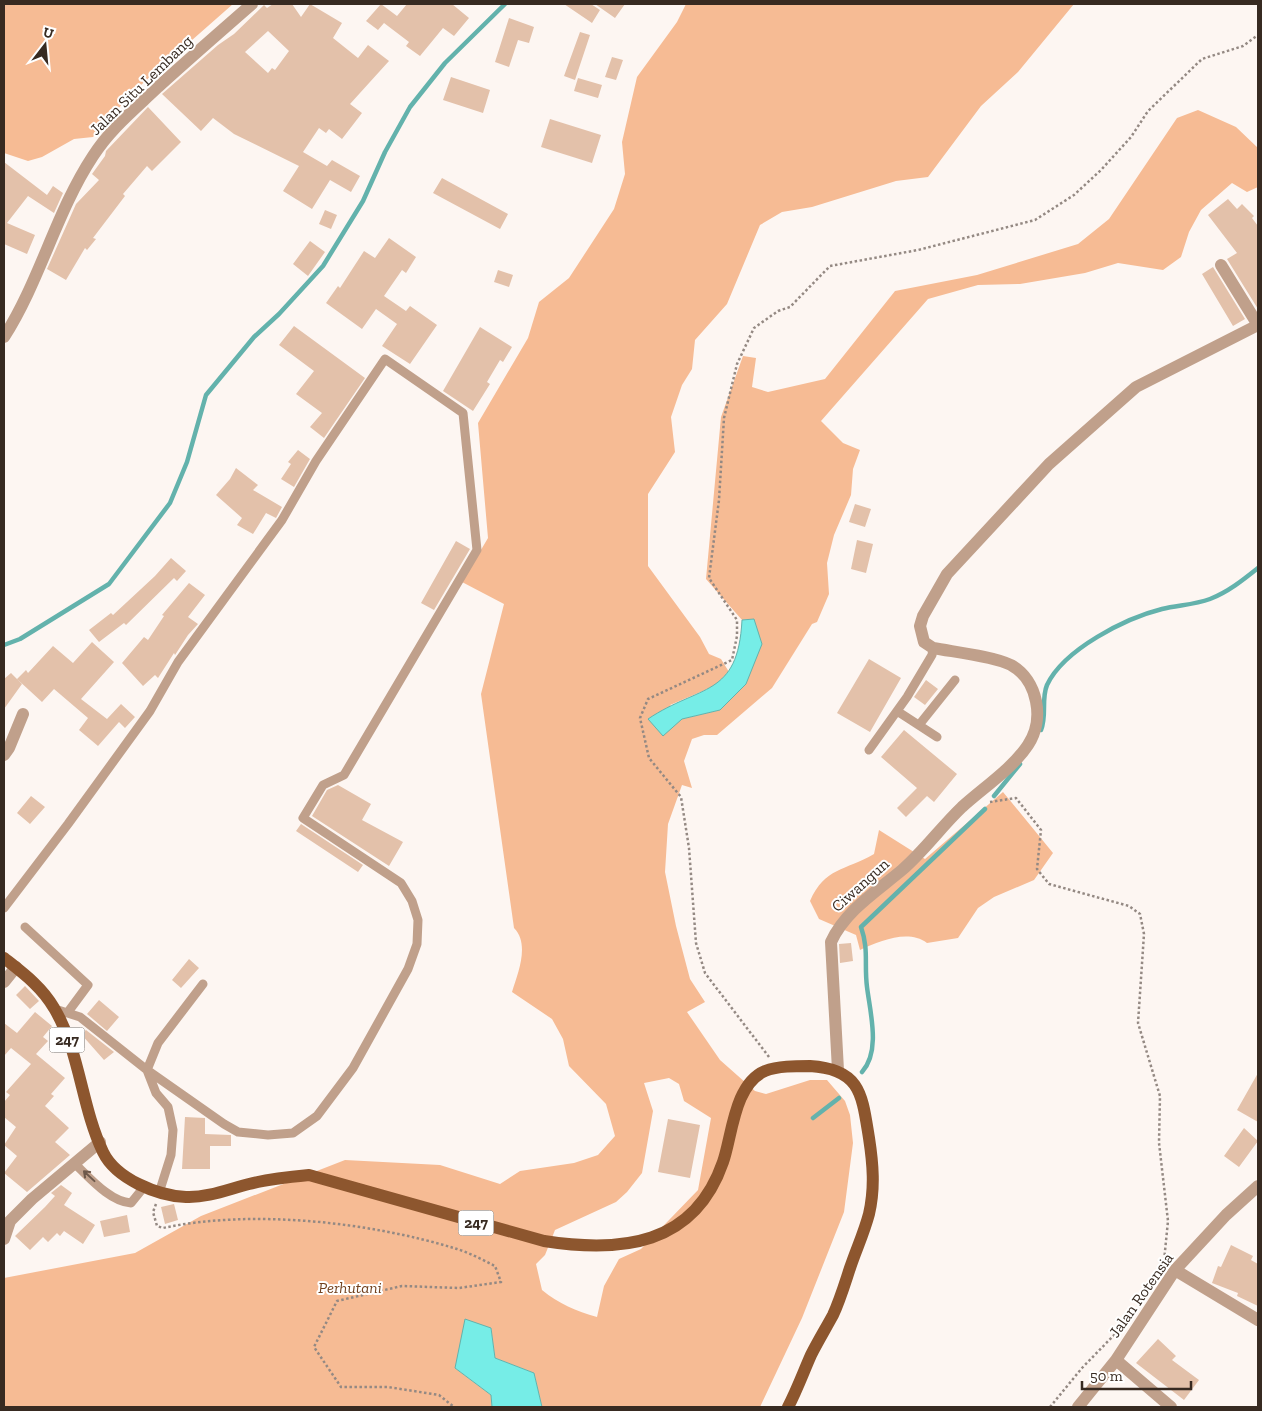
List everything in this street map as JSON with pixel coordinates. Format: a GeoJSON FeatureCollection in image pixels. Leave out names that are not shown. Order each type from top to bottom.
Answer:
{"type":"FeatureCollection","features":[{"type":"Feature","properties":{"kind":"main road","name":"247"},"geometry":{"type":"LineString","coordinates":[[4,958],[38,985],[55,1009],[66,1036],[103,1153],[121,1173],[144,1187],[159,1193],[187,1197],[217,1193],[281,1177],[309,1175],[544,1241],[573,1245],[623,1245],[667,1234],[702,1205],[724,1162],[735,1109],[748,1087],[763,1072],[794,1066],[838,1070]]}},
{"type":"Feature","properties":{"kind":"main road"},"geometry":{"type":"LineString","coordinates":[[788,1407],[801,1382],[811,1356],[834,1313],[864,1231],[874,1186],[862,1100],[850,1079],[838,1070]]}},
{"type":"Feature","properties":{"kind":"street","name":"Jalan Situ Lembang"},"geometry":{"type":"LineString","coordinates":[[4,337],[26,300],[59,223],[93,155],[132,111],[252,4]]}},
{"type":"Feature","properties":{"kind":"street"},"geometry":{"type":"LineString","coordinates":[[933,648],[924,642],[920,626],[923,616],[947,574],[1049,464],[1136,386],[1258,325],[1221,265]]}},
{"type":"Feature","properties":{"kind":"street","name":"Ciwangun"},"geometry":{"type":"LineString","coordinates":[[838,1070],[831,942],[838,927],[907,865],[962,807],[1028,746],[1035,732],[1035,691],[1011,666],[933,648]]}},
{"type":"Feature","properties":{"kind":"street"},"geometry":{"type":"LineString","coordinates":[[4,755],[9,748],[23,714]]}},
{"type":"Feature","properties":{"kind":"street"},"geometry":{"type":"LineString","coordinates":[[4,982],[16,967]]}},
{"type":"Feature","properties":{"kind":"street"},"geometry":{"type":"LineString","coordinates":[[4,1239],[10,1222],[74,1163],[100,1142]]}},
{"type":"Feature","properties":{"kind":"street","name":"Jalan Rotensia"},"geometry":{"type":"LineString","coordinates":[[1078,1407],[1116,1360],[1169,1268],[1258,1186]]}},
{"type":"Feature","properties":{"kind":"street"},"geometry":{"type":"LineString","coordinates":[[1169,1268],[1258,1320]]}},
{"type":"Feature","properties":{"kind":"street"},"geometry":{"type":"LineString","coordinates":[[1116,1360],[1171,1407]]}},
{"type":"Feature","properties":{"kind":"lane"},"geometry":{"type":"LineString","coordinates":[[4,908],[150,711],[178,662],[268,539],[316,461],[385,359],[463,413],[477,550],[344,776],[323,785],[302,818],[401,883],[412,901],[418,920],[417,944],[408,969],[353,1068],[317,1116],[293,1133],[268,1135],[238,1132],[147,1070],[90,1024],[68,1012],[55,1009]]}},
{"type":"Feature","properties":{"kind":"lane"},"geometry":{"type":"LineString","coordinates":[[869,750],[898,711],[932,655],[933,648]]}},
{"type":"Feature","properties":{"kind":"lane"},"geometry":{"type":"LineString","coordinates":[[918,725],[955,680]]}},
{"type":"Feature","properties":{"kind":"lane"},"geometry":{"type":"LineString","coordinates":[[898,711],[936,737]]}},
{"type":"Feature","properties":{"kind":"lane"},"geometry":{"type":"LineString","coordinates":[[25,927],[88,985],[68,1012]]}},
{"type":"Feature","properties":{"kind":"lane"},"geometry":{"type":"LineString","coordinates":[[159,1193],[171,1156],[172,1130],[168,1107],[156,1093],[147,1070],[158,1043],[203,984]]}},
{"type":"Feature","properties":{"kind":"lane"},"geometry":{"type":"LineString","coordinates":[[74,1163],[103,1190],[125,1203],[131,1203],[144,1187]]}},
{"type":"Feature","properties":{"kind":"path"},"geometry":{"type":"LineString","coordinates":[[776,1069],[705,973],[696,942],[689,848],[681,797],[650,758],[640,718],[648,699],[732,660],[737,636],[737,620],[709,578],[719,500],[724,418],[737,364],[744,353],[754,328],[778,311],[790,307],[830,266],[918,250],[1035,220],[1074,196],[1101,170],[1130,137],[1148,111],[1202,59],[1243,46],[1258,35]]}},
{"type":"Feature","properties":{"kind":"path"},"geometry":{"type":"LineString","coordinates":[[989,802],[1016,798],[1041,830],[1037,869],[1049,884],[1129,906],[1140,914],[1144,934],[1138,1023],[1160,1096],[1159,1143],[1168,1221],[1169,1268]]}},
{"type":"Feature","properties":{"kind":"path"},"geometry":{"type":"LineString","coordinates":[[159,1193],[154,1212],[157,1226],[163,1228],[252,1218],[393,1232],[459,1249],[495,1266],[501,1282],[459,1288],[402,1286],[337,1301],[314,1347],[341,1386],[388,1387],[439,1395],[454,1407]]}},
{"type":"Feature","properties":{"kind":"path"},"geometry":{"type":"LineString","coordinates":[[1050,1407],[1082,1368],[1122,1328]]}},
{"type":"Feature","properties":{"kind":"green space"},"geometry":{"type":"Polygon","coordinates":[[[4,4],[233,4],[133,92],[93,137],[74,139],[42,157],[28,161],[4,153],[4,4]]]}},
{"type":"Feature","properties":{"kind":"green space","name":"Perhutani"},"geometry":{"type":"Polygon","coordinates":[[[686,4],[1074,4],[1018,72],[981,106],[928,177],[896,181],[812,207],[782,212],[760,225],[727,304],[695,340],[692,369],[682,385],[671,417],[675,452],[648,494],[648,566],[700,637],[709,654],[721,659],[729,672],[717,685],[670,705],[682,719],[720,710],[746,684],[754,619],[742,620],[706,579],[721,417],[743,356],[756,358],[752,387],[768,392],[825,379],[895,291],[977,275],[1078,244],[1109,219],[1177,118],[1198,110],[1236,127],[1258,148],[1258,187],[1247,192],[1232,183],[1201,210],[1189,232],[1181,257],[1163,270],[1118,263],[1085,273],[1020,284],[978,285],[928,299],[821,421],[843,443],[860,450],[853,469],[851,495],[834,535],[827,563],[829,594],[817,622],[812,624],[772,688],[717,735],[704,735],[692,739],[684,761],[692,788],[682,785],[668,824],[665,872],[676,926],[690,979],[705,1002],[687,1012],[720,1060],[755,1091],[766,1094],[810,1080],[827,1080],[845,1101],[850,1115],[853,1143],[844,1212],[802,1318],[760,1407],[542,1407],[534,1373],[495,1358],[491,1328],[455,1368],[491,1395],[492,1407],[4,1407],[4,1278],[135,1253],[201,1216],[345,1160],[440,1165],[500,1184],[520,1171],[574,1163],[598,1155],[615,1136],[606,1104],[569,1066],[563,1039],[552,1019],[512,992],[522,950],[519,935],[514,928],[481,694],[504,604],[462,582],[488,538],[478,423],[528,338],[539,302],[569,278],[614,209],[625,174],[622,142],[637,77],[677,22],[686,4]],[[669,1078],[644,1083],[653,1111],[642,1173],[627,1192],[616,1202],[555,1230],[545,1255],[536,1264],[542,1290],[575,1310],[597,1317],[604,1286],[619,1259],[641,1249],[698,1190],[711,1118],[684,1101],[679,1084],[669,1078]]]}},
{"type":"Feature","properties":{"kind":"green space"},"geometry":{"type":"Polygon","coordinates":[[[1003,792],[1053,853],[1034,880],[994,897],[978,908],[958,938],[927,943],[911,937],[894,938],[860,950],[856,935],[819,919],[810,901],[816,890],[822,882],[837,871],[874,854],[879,830],[925,859],[1003,792]]]}},
{"type":"Feature","properties":{"kind":"water"},"geometry":{"type":"Polygon","coordinates":[[[754,619],[762,644],[746,684],[720,710],[682,719],[663,736],[648,719],[713,686],[724,676],[733,663],[739,645],[742,620],[754,619]]]}},
{"type":"Feature","properties":{"kind":"water"},"geometry":{"type":"Polygon","coordinates":[[[465,1319],[491,1328],[495,1358],[534,1373],[542,1407],[492,1407],[491,1395],[455,1368],[465,1319]]]}},
{"type":"Feature","properties":{"kind":"building"},"geometry":{"type":"Polygon","coordinates":[[[273,4],[292,4],[301,17],[310,4],[342,23],[333,38],[358,58],[368,45],[389,61],[350,104],[362,113],[342,139],[329,129],[326,133],[319,128],[303,152],[327,166],[332,160],[360,176],[351,192],[330,180],[312,209],[283,191],[299,166],[234,134],[213,118],[201,131],[162,94],[218,45],[234,34],[264,5],[267,8],[273,4]],[[268,31],[245,52],[268,73],[272,68],[275,70],[289,51],[268,31]]]}},
{"type":"Feature","properties":{"kind":"building"},"geometry":{"type":"Polygon","coordinates":[[[381,4],[397,16],[407,4],[452,4],[469,18],[454,36],[443,28],[420,56],[406,46],[409,42],[384,23],[378,30],[366,21],[381,4]]]}},
{"type":"Feature","properties":{"kind":"building"},"geometry":{"type":"Polygon","coordinates":[[[564,4],[591,4],[600,10],[592,23],[564,4]]]}},
{"type":"Feature","properties":{"kind":"building"},"geometry":{"type":"Polygon","coordinates":[[[595,4],[625,4],[615,18],[595,4]]]}},
{"type":"Feature","properties":{"kind":"building"},"geometry":{"type":"Polygon","coordinates":[[[509,18],[534,27],[529,43],[518,40],[509,67],[495,62],[509,18]]]}},
{"type":"Feature","properties":{"kind":"building"},"geometry":{"type":"Polygon","coordinates":[[[580,32],[590,35],[575,80],[564,76],[580,32]]]}},
{"type":"Feature","properties":{"kind":"building"},"geometry":{"type":"Polygon","coordinates":[[[612,57],[623,60],[616,80],[605,77],[612,57]]]}},
{"type":"Feature","properties":{"kind":"building"},"geometry":{"type":"Polygon","coordinates":[[[451,77],[490,90],[483,113],[443,100],[451,77]]]}},
{"type":"Feature","properties":{"kind":"building"},"geometry":{"type":"Polygon","coordinates":[[[578,78],[602,85],[598,98],[574,91],[578,78]]]}},
{"type":"Feature","properties":{"kind":"building"},"geometry":{"type":"Polygon","coordinates":[[[148,107],[181,142],[152,171],[147,166],[123,194],[125,196],[93,238],[96,239],[87,250],[85,248],[66,280],[47,269],[76,204],[99,180],[92,174],[105,156],[106,151],[148,107]]]}},
{"type":"Feature","properties":{"kind":"building"},"geometry":{"type":"Polygon","coordinates":[[[550,119],[601,135],[592,163],[541,147],[550,119]]]}},
{"type":"Feature","properties":{"kind":"building"},"geometry":{"type":"Polygon","coordinates":[[[4,162],[47,195],[53,186],[63,193],[54,213],[28,196],[7,223],[35,235],[27,254],[4,244],[4,162]]]}},
{"type":"Feature","properties":{"kind":"building"},"geometry":{"type":"Polygon","coordinates":[[[442,178],[508,214],[500,229],[433,193],[442,178]]]}},
{"type":"Feature","properties":{"kind":"building"},"geometry":{"type":"Polygon","coordinates":[[[1228,199],[1237,209],[1242,204],[1254,216],[1252,218],[1258,226],[1258,309],[1227,259],[1237,253],[1208,215],[1228,199]]]}},
{"type":"Feature","properties":{"kind":"building"},"geometry":{"type":"Polygon","coordinates":[[[325,210],[337,215],[331,229],[319,224],[325,210]]]}},
{"type":"Feature","properties":{"kind":"building"},"geometry":{"type":"Polygon","coordinates":[[[389,238],[416,257],[406,273],[402,270],[384,296],[406,311],[410,306],[437,325],[410,364],[382,346],[397,324],[376,309],[362,329],[326,303],[338,286],[340,288],[364,251],[375,258],[389,238]]]}},
{"type":"Feature","properties":{"kind":"building"},"geometry":{"type":"Polygon","coordinates":[[[310,241],[325,252],[308,276],[293,264],[310,241]]]}},
{"type":"Feature","properties":{"kind":"building"},"geometry":{"type":"Polygon","coordinates":[[[1213,267],[1245,319],[1233,326],[1202,274],[1213,267]]]}},
{"type":"Feature","properties":{"kind":"building"},"geometry":{"type":"Polygon","coordinates":[[[498,270],[513,275],[509,287],[494,282],[498,270]]]}},
{"type":"Feature","properties":{"kind":"building"},"geometry":{"type":"Polygon","coordinates":[[[294,326],[365,378],[324,438],[310,427],[322,413],[296,394],[314,371],[279,345],[294,326]]]}},
{"type":"Feature","properties":{"kind":"building"},"geometry":{"type":"Polygon","coordinates":[[[480,327],[512,347],[503,362],[500,360],[487,382],[490,384],[473,411],[443,391],[480,327]]]}},
{"type":"Feature","properties":{"kind":"building"},"geometry":{"type":"Polygon","coordinates":[[[298,450],[310,459],[294,487],[281,479],[291,464],[288,462],[298,450]]]}},
{"type":"Feature","properties":{"kind":"building"},"geometry":{"type":"Polygon","coordinates":[[[236,468],[258,485],[253,490],[282,507],[276,518],[266,513],[253,534],[237,525],[242,518],[216,495],[230,479],[236,468]]]}},
{"type":"Feature","properties":{"kind":"building"},"geometry":{"type":"Polygon","coordinates":[[[855,504],[871,509],[865,527],[849,522],[855,504]]]}},
{"type":"Feature","properties":{"kind":"building"},"geometry":{"type":"Polygon","coordinates":[[[857,540],[873,544],[866,573],[851,569],[857,540]]]}},
{"type":"Feature","properties":{"kind":"building"},"geometry":{"type":"Polygon","coordinates":[[[456,541],[470,549],[434,610],[421,603],[456,541]]]}},
{"type":"Feature","properties":{"kind":"building"},"geometry":{"type":"Polygon","coordinates":[[[171,558],[186,571],[177,581],[174,578],[126,625],[124,623],[99,642],[89,630],[111,613],[113,615],[155,576],[171,558]]]}},
{"type":"Feature","properties":{"kind":"building"},"geometry":{"type":"Polygon","coordinates":[[[189,583],[205,595],[188,617],[198,624],[175,655],[174,653],[158,678],[155,675],[143,686],[122,663],[144,637],[148,640],[164,616],[162,615],[189,583]]]}},
{"type":"Feature","properties":{"kind":"building"},"geometry":{"type":"Polygon","coordinates":[[[92,642],[114,662],[81,699],[107,719],[121,704],[135,717],[125,728],[119,722],[98,746],[79,730],[88,718],[54,689],[42,702],[17,679],[26,670],[28,673],[53,646],[73,663],[92,642]]]}},
{"type":"Feature","properties":{"kind":"building"},"geometry":{"type":"Polygon","coordinates":[[[869,659],[901,678],[870,732],[837,713],[869,659]]]}},
{"type":"Feature","properties":{"kind":"building"},"geometry":{"type":"Polygon","coordinates":[[[11,673],[22,684],[4,709],[4,679],[11,673]]]}},
{"type":"Feature","properties":{"kind":"building"},"geometry":{"type":"Polygon","coordinates":[[[926,680],[938,689],[925,705],[914,697],[926,680]]]}},
{"type":"Feature","properties":{"kind":"building"},"geometry":{"type":"Polygon","coordinates":[[[904,730],[957,774],[934,802],[927,796],[906,817],[897,808],[917,788],[881,757],[904,730]]]}},
{"type":"Feature","properties":{"kind":"building"},"geometry":{"type":"Polygon","coordinates":[[[338,785],[371,804],[362,820],[403,842],[389,866],[312,816],[327,790],[338,785]]]}},
{"type":"Feature","properties":{"kind":"building"},"geometry":{"type":"Polygon","coordinates":[[[31,796],[45,807],[30,824],[17,813],[31,796]]]}},
{"type":"Feature","properties":{"kind":"building"},"geometry":{"type":"Polygon","coordinates":[[[301,824],[363,865],[358,872],[296,831],[301,824]]]}},
{"type":"Feature","properties":{"kind":"building"},"geometry":{"type":"Polygon","coordinates":[[[851,943],[853,961],[840,963],[839,944],[851,943]]]}},
{"type":"Feature","properties":{"kind":"building"},"geometry":{"type":"Polygon","coordinates":[[[189,959],[199,968],[181,988],[172,980],[189,959]]]}},
{"type":"Feature","properties":{"kind":"building"},"geometry":{"type":"Polygon","coordinates":[[[25,986],[39,1001],[30,1009],[16,995],[25,986]]]}},
{"type":"Feature","properties":{"kind":"building"},"geometry":{"type":"Polygon","coordinates":[[[99,1000],[119,1017],[107,1031],[87,1014],[99,1000]]]}},
{"type":"Feature","properties":{"kind":"building"},"geometry":{"type":"Polygon","coordinates":[[[35,1012],[52,1026],[43,1037],[48,1041],[36,1054],[65,1078],[51,1094],[54,1096],[45,1106],[69,1128],[55,1142],[70,1155],[27,1192],[4,1173],[17,1156],[4,1145],[16,1127],[4,1117],[4,1102],[10,1095],[6,1092],[31,1064],[11,1048],[4,1056],[4,1023],[17,1033],[35,1012]]]}},
{"type":"Feature","properties":{"kind":"building"},"geometry":{"type":"Polygon","coordinates":[[[86,1030],[114,1052],[104,1060],[81,1034],[86,1030]]]}},
{"type":"Feature","properties":{"kind":"building"},"geometry":{"type":"Polygon","coordinates":[[[1258,1073],[1258,1122],[1237,1110],[1258,1073]]]}},
{"type":"Feature","properties":{"kind":"building"},"geometry":{"type":"Polygon","coordinates":[[[185,1117],[205,1118],[205,1134],[231,1135],[231,1146],[210,1146],[210,1169],[182,1169],[185,1117]]]}},
{"type":"Feature","properties":{"kind":"building"},"geometry":{"type":"Polygon","coordinates":[[[668,1119],[700,1125],[690,1178],[658,1172],[668,1119]]]}},
{"type":"Feature","properties":{"kind":"building"},"geometry":{"type":"Polygon","coordinates":[[[1244,1128],[1258,1141],[1239,1167],[1224,1156],[1244,1128]]]}},
{"type":"Feature","properties":{"kind":"building"},"geometry":{"type":"Polygon","coordinates":[[[61,1185],[72,1193],[64,1205],[95,1225],[83,1244],[64,1231],[60,1236],[57,1233],[48,1242],[43,1237],[30,1250],[15,1236],[55,1196],[51,1193],[61,1185]]]}},
{"type":"Feature","properties":{"kind":"building"},"geometry":{"type":"Polygon","coordinates":[[[174,1204],[178,1220],[165,1224],[161,1207],[174,1204]]]}},
{"type":"Feature","properties":{"kind":"building"},"geometry":{"type":"Polygon","coordinates":[[[127,1215],[130,1232],[104,1237],[100,1221],[127,1215]]]}},
{"type":"Feature","properties":{"kind":"building"},"geometry":{"type":"Polygon","coordinates":[[[1231,1245],[1253,1256],[1251,1260],[1258,1264],[1258,1306],[1237,1296],[1238,1293],[1212,1283],[1218,1266],[1221,1267],[1231,1245]]]}},
{"type":"Feature","properties":{"kind":"building"},"geometry":{"type":"Polygon","coordinates":[[[1158,1339],[1176,1356],[1172,1360],[1199,1380],[1184,1400],[1136,1363],[1158,1339]]]}},
{"type":"Feature","properties":{"kind":"waterway"},"geometry":{"type":"LineString","coordinates":[[4,645],[20,639],[109,584],[170,503],[187,462],[206,395],[254,337],[279,314],[323,266],[363,201],[385,152],[410,107],[445,63],[505,4]]}},
{"type":"Feature","properties":{"kind":"waterway"},"geometry":{"type":"LineString","coordinates":[[1041,730],[1044,719],[1044,696],[1047,685],[1055,672],[1081,648],[1097,637],[1147,613],[1198,603],[1217,596],[1258,568]]}},
{"type":"Feature","properties":{"kind":"waterway"},"geometry":{"type":"LineString","coordinates":[[994,796],[1020,764]]}},
{"type":"Feature","properties":{"kind":"waterway"},"geometry":{"type":"LineString","coordinates":[[862,1072],[868,1063],[871,1053],[873,1031],[866,979],[866,950],[861,927],[985,809]]}},
{"type":"Feature","properties":{"kind":"waterway"},"geometry":{"type":"LineString","coordinates":[[813,1118],[839,1098]]}}]}
